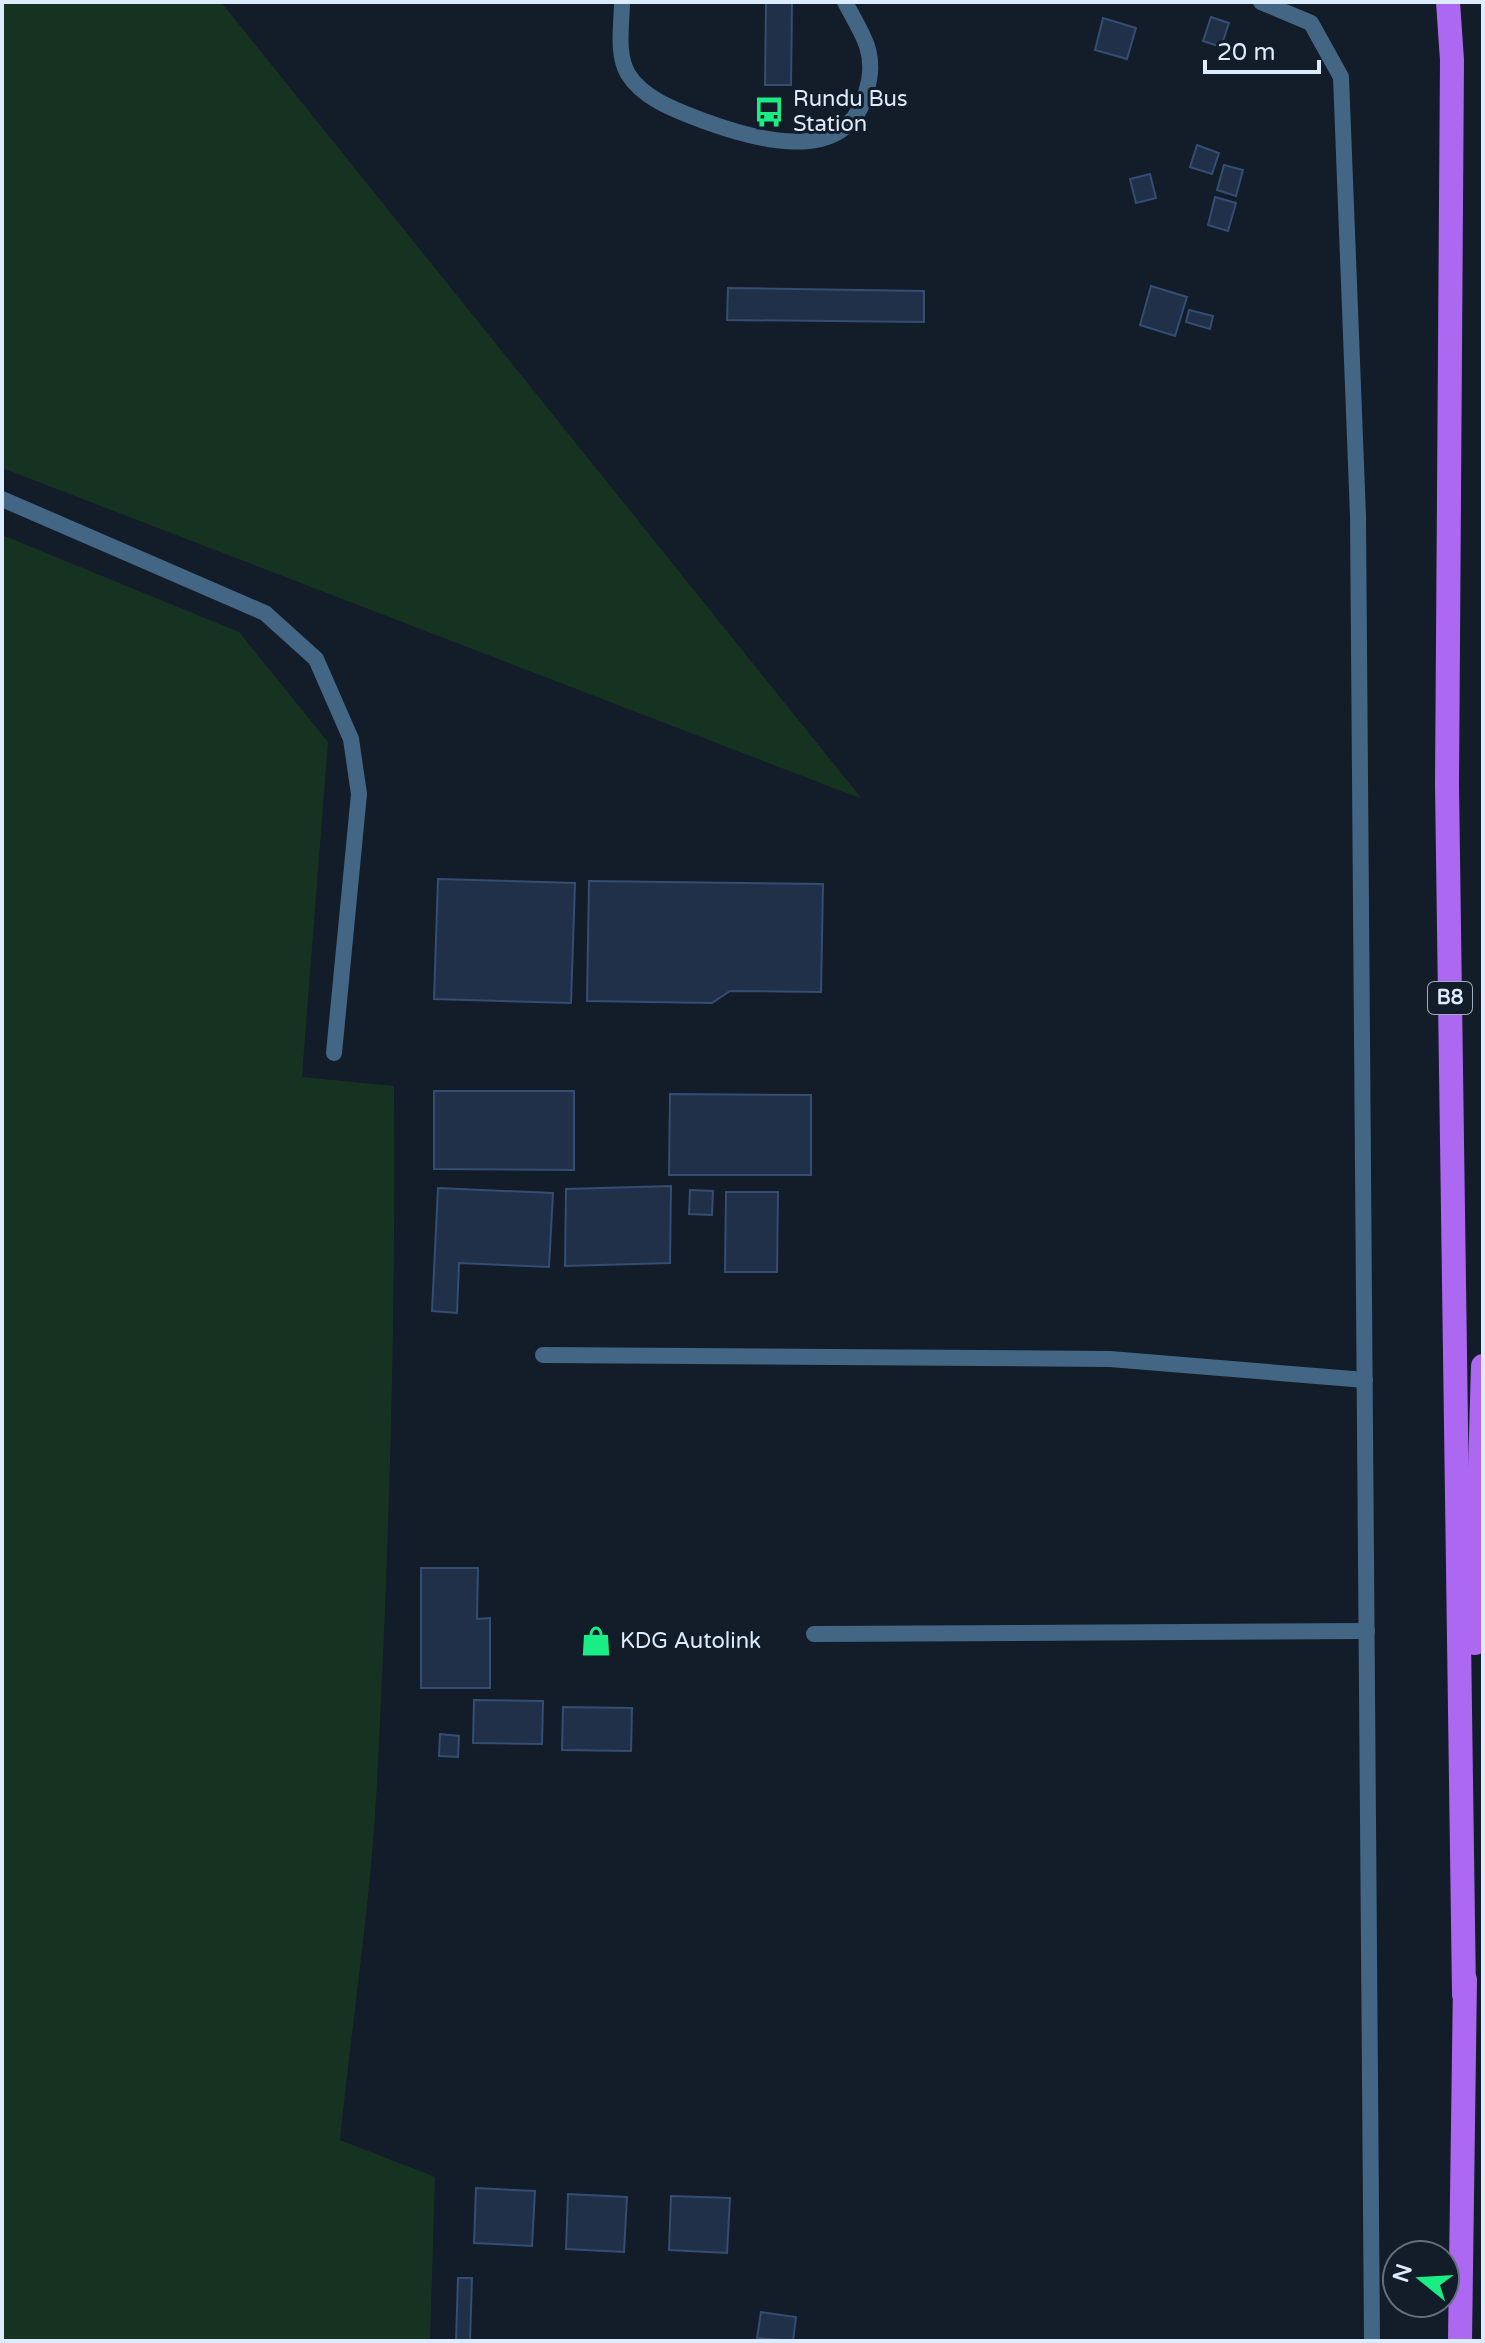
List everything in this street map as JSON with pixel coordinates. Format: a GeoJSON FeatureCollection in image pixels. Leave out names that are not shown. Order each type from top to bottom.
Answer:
{"type":"FeatureCollection","features":[{"type":"Feature","properties":{"kind":"highway","name":"B8"},"geometry":{"type":"LineString","coordinates":[[1448,2],[1452,60],[1447,785],[1464,1994]]}},
{"type":"Feature","properties":{"kind":"highway","name":"B8"},"geometry":{"type":"LineString","coordinates":[[1460,2341],[1464,1994],[1483,1366]]}},
{"type":"Feature","properties":{"kind":"street"},"geometry":{"type":"LineString","coordinates":[[622,2],[621,55],[627,73],[640,89],[671,108],[727,130],[773,141],[818,141],[842,131],[861,108],[872,77],[867,46],[845,2]]}},
{"type":"Feature","properties":{"kind":"street"},"geometry":{"type":"LineString","coordinates":[[1261,2],[1311,23],[1341,77],[1358,516],[1372,2341]]}},
{"type":"Feature","properties":{"kind":"street"},"geometry":{"type":"LineString","coordinates":[[2,499],[265,613],[316,659],[351,739],[359,794],[334,1053]]}},
{"type":"Feature","properties":{"kind":"street"},"geometry":{"type":"LineString","coordinates":[[543,1355],[1110,1359],[1365,1380]]}},
{"type":"Feature","properties":{"kind":"street"},"geometry":{"type":"LineString","coordinates":[[814,1634],[1367,1631]]}},
{"type":"Feature","properties":{"kind":"green space"},"geometry":{"type":"Polygon","coordinates":[[[2,2],[221,2],[862,799],[2,468],[2,2]]]}},
{"type":"Feature","properties":{"kind":"green space"},"geometry":{"type":"Polygon","coordinates":[[[2,535],[239,632],[328,742],[302,1077],[394,1086],[391,1434],[377,1783],[366,1917],[340,2140],[435,2177],[430,2341],[2,2341],[2,535]]]}},
{"type":"Feature","properties":{"kind":"building"},"geometry":{"type":"Polygon","coordinates":[[[766,2],[792,2],[791,85],[765,85],[766,2]]]}},
{"type":"Feature","properties":{"kind":"building"},"geometry":{"type":"Polygon","coordinates":[[[1211,17],[1229,23],[1221,47],[1203,41],[1211,17]]]}},
{"type":"Feature","properties":{"kind":"building"},"geometry":{"type":"Polygon","coordinates":[[[1103,18],[1136,28],[1127,59],[1095,50],[1103,18]]]}},
{"type":"Feature","properties":{"kind":"building"},"geometry":{"type":"Polygon","coordinates":[[[1197,145],[1219,153],[1212,174],[1190,167],[1197,145]]]}},
{"type":"Feature","properties":{"kind":"building"},"geometry":{"type":"Polygon","coordinates":[[[1224,165],[1243,170],[1236,196],[1217,190],[1224,165]]]}},
{"type":"Feature","properties":{"kind":"building"},"geometry":{"type":"Polygon","coordinates":[[[1150,174],[1156,198],[1136,203],[1130,179],[1150,174]]]}},
{"type":"Feature","properties":{"kind":"building"},"geometry":{"type":"Polygon","coordinates":[[[1215,197],[1236,203],[1228,231],[1208,225],[1215,197]]]}},
{"type":"Feature","properties":{"kind":"building"},"geometry":{"type":"Polygon","coordinates":[[[1151,286],[1187,297],[1175,336],[1140,325],[1151,286]]]}},
{"type":"Feature","properties":{"kind":"building"},"geometry":{"type":"Polygon","coordinates":[[[728,288],[924,291],[924,322],[727,320],[728,288]]]}},
{"type":"Feature","properties":{"kind":"building"},"geometry":{"type":"Polygon","coordinates":[[[1189,310],[1213,316],[1210,329],[1186,322],[1189,310]]]}},
{"type":"Feature","properties":{"kind":"building"},"geometry":{"type":"Polygon","coordinates":[[[438,879],[575,883],[571,1003],[434,999],[438,879]]]}},
{"type":"Feature","properties":{"kind":"building"},"geometry":{"type":"Polygon","coordinates":[[[589,881],[823,884],[821,992],[730,991],[712,1003],[587,1001],[589,881]]]}},
{"type":"Feature","properties":{"kind":"building"},"geometry":{"type":"Polygon","coordinates":[[[434,1091],[574,1091],[574,1170],[434,1169],[434,1091]]]}},
{"type":"Feature","properties":{"kind":"building"},"geometry":{"type":"Polygon","coordinates":[[[670,1094],[811,1095],[811,1175],[669,1175],[670,1094]]]}},
{"type":"Feature","properties":{"kind":"building"},"geometry":{"type":"Polygon","coordinates":[[[671,1186],[670,1263],[565,1266],[566,1189],[671,1186]]]}},
{"type":"Feature","properties":{"kind":"building"},"geometry":{"type":"Polygon","coordinates":[[[438,1188],[553,1193],[549,1267],[459,1263],[457,1313],[432,1311],[438,1188]]]}},
{"type":"Feature","properties":{"kind":"building"},"geometry":{"type":"Polygon","coordinates":[[[690,1190],[713,1191],[712,1215],[689,1214],[690,1190]]]}},
{"type":"Feature","properties":{"kind":"building"},"geometry":{"type":"Polygon","coordinates":[[[726,1192],[778,1192],[777,1272],[725,1272],[726,1192]]]}},
{"type":"Feature","properties":{"kind":"building"},"geometry":{"type":"Polygon","coordinates":[[[421,1568],[478,1568],[477,1619],[490,1618],[490,1688],[421,1688],[421,1568]]]}},
{"type":"Feature","properties":{"kind":"building"},"geometry":{"type":"Polygon","coordinates":[[[474,1700],[543,1701],[542,1744],[473,1743],[474,1700]]]}},
{"type":"Feature","properties":{"kind":"building"},"geometry":{"type":"Polygon","coordinates":[[[563,1707],[632,1708],[631,1751],[562,1750],[563,1707]]]}},
{"type":"Feature","properties":{"kind":"building"},"geometry":{"type":"Polygon","coordinates":[[[440,1734],[459,1736],[458,1757],[439,1756],[440,1734]]]}},
{"type":"Feature","properties":{"kind":"building"},"geometry":{"type":"Polygon","coordinates":[[[476,2188],[535,2191],[532,2246],[474,2243],[476,2188]]]}},
{"type":"Feature","properties":{"kind":"building"},"geometry":{"type":"Polygon","coordinates":[[[568,2194],[627,2197],[624,2252],[566,2249],[568,2194]]]}},
{"type":"Feature","properties":{"kind":"building"},"geometry":{"type":"Polygon","coordinates":[[[671,2196],[730,2198],[727,2253],[669,2250],[671,2196]]]}},
{"type":"Feature","properties":{"kind":"building"},"geometry":{"type":"Polygon","coordinates":[[[458,2278],[472,2278],[470,2341],[456,2341],[458,2278]]]}},
{"type":"Feature","properties":{"kind":"building"},"geometry":{"type":"Polygon","coordinates":[[[761,2312],[796,2317],[793,2341],[757,2338],[761,2312]]]}},
{"type":"Feature","properties":{"kind":"place","name":"Rundu Bus Station"},"geometry":{"type":"Point","coordinates":[769,112]}},
{"type":"Feature","properties":{"kind":"place","name":"KDG Autolink"},"geometry":{"type":"Point","coordinates":[596,1641]}}]}
